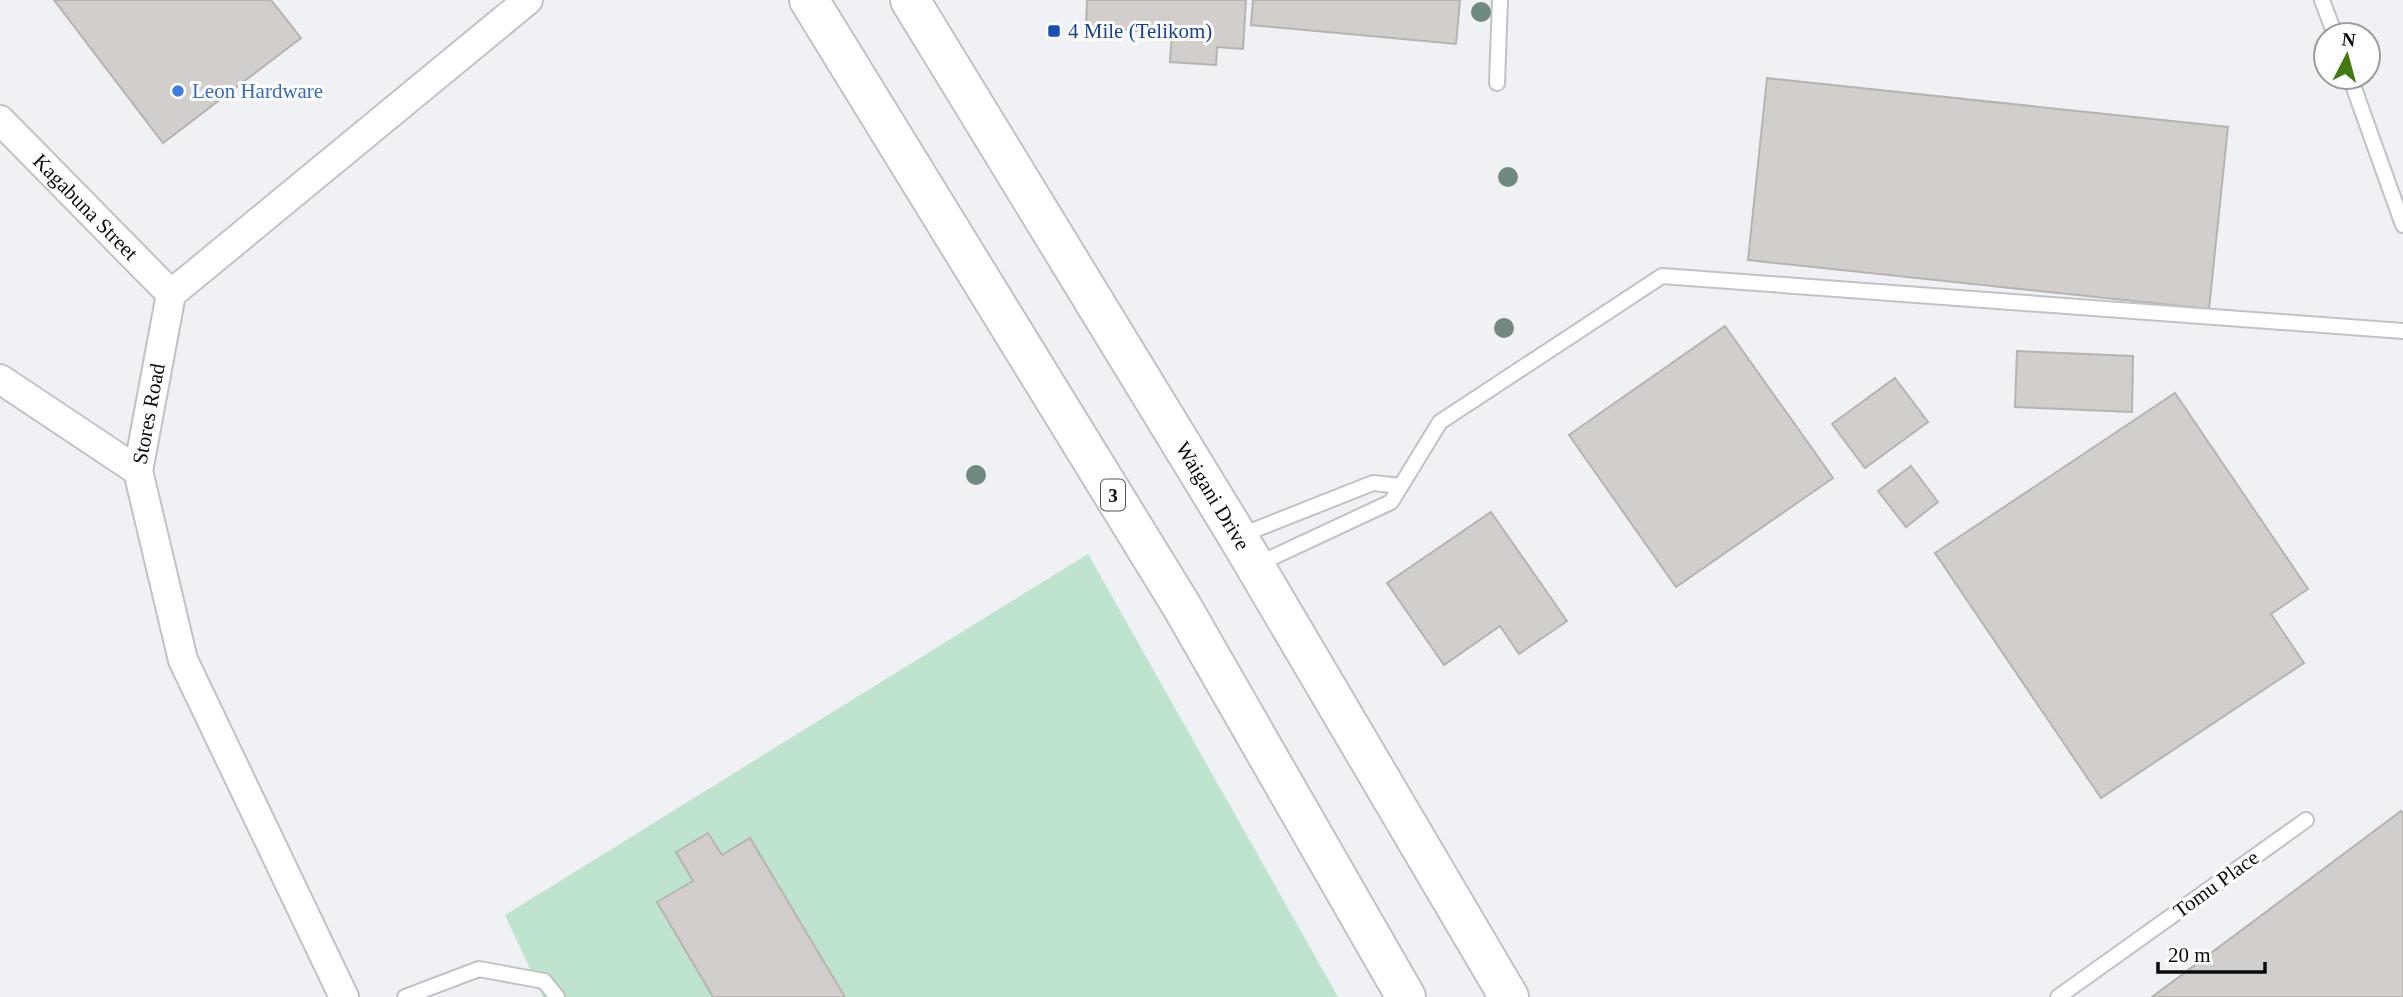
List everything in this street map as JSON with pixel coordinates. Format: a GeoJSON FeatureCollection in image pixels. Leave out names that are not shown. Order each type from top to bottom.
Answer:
{"type":"FeatureCollection","features":[{"type":"Feature","properties":{"kind":"highway","name":"3"},"geometry":{"type":"LineString","coordinates":[[809,0],[1181,605],[1406,997]]}},
{"type":"Feature","properties":{"kind":"highway","name":"Waigani Drive"},"geometry":{"type":"LineString","coordinates":[[910,0],[1246,551],[1509,997]]}},
{"type":"Feature","properties":{"kind":"street"},"geometry":{"type":"LineString","coordinates":[[171,294],[527,0]]}},
{"type":"Feature","properties":{"kind":"street","name":"Kagabuna Street"},"geometry":{"type":"LineString","coordinates":[[0,120],[171,294]]}},
{"type":"Feature","properties":{"kind":"street","name":"Stores Road"},"geometry":{"type":"LineString","coordinates":[[171,294],[138,471],[183,660],[344,997]]}},
{"type":"Feature","properties":{"kind":"street"},"geometry":{"type":"LineString","coordinates":[[0,379],[138,471]]}},
{"type":"Feature","properties":{"kind":"lane"},"geometry":{"type":"LineString","coordinates":[[1496,83],[1500,0]]}},
{"type":"Feature","properties":{"kind":"lane"},"geometry":{"type":"LineString","coordinates":[[2322,0],[2330,21]]}},
{"type":"Feature","properties":{"kind":"lane"},"geometry":{"type":"LineString","coordinates":[[2355,91],[2403,225]]}},
{"type":"Feature","properties":{"kind":"lane"},"geometry":{"type":"LineString","coordinates":[[1246,551],[1391,502],[1440,422],[1662,276],[2403,331]]}},
{"type":"Feature","properties":{"kind":"lane"},"geometry":{"type":"LineString","coordinates":[[1246,551],[1373,483],[1401,485]]}},
{"type":"Feature","properties":{"kind":"lane","name":"Tomu Place"},"geometry":{"type":"LineString","coordinates":[[2058,997],[2306,820]]}},
{"type":"Feature","properties":{"kind":"lane"},"geometry":{"type":"LineString","coordinates":[[405,997],[479,969],[544,981],[557,997]]}},
{"type":"Feature","properties":{"kind":"green space"},"geometry":{"type":"Polygon","coordinates":[[[1088,554],[1338,997],[543,997],[505,915],[1088,554]]]}},
{"type":"Feature","properties":{"kind":"building","name":"Leon Hardware"},"geometry":{"type":"Polygon","coordinates":[[[54,0],[271,0],[301,38],[163,143],[54,0]]]}},
{"type":"Feature","properties":{"kind":"building"},"geometry":{"type":"Polygon","coordinates":[[[1087,0],[1246,0],[1243,49],[1217,47],[1216,65],[1170,62],[1172,33],[1086,27],[1087,0]]]}},
{"type":"Feature","properties":{"kind":"building"},"geometry":{"type":"Polygon","coordinates":[[[1253,0],[1460,0],[1456,44],[1251,25],[1253,0]]]}},
{"type":"Feature","properties":{"kind":"building"},"geometry":{"type":"Polygon","coordinates":[[[1767,78],[2228,127],[2209,309],[1748,260],[1767,78]]]}},
{"type":"Feature","properties":{"kind":"building"},"geometry":{"type":"Polygon","coordinates":[[[1725,326],[1833,478],[1676,587],[1569,435],[1725,326]]]}},
{"type":"Feature","properties":{"kind":"building"},"geometry":{"type":"Polygon","coordinates":[[[2017,351],[2133,356],[2132,412],[2015,407],[2017,351]]]}},
{"type":"Feature","properties":{"kind":"building"},"geometry":{"type":"Polygon","coordinates":[[[1895,378],[1928,422],[1865,468],[1832,424],[1895,378]]]}},
{"type":"Feature","properties":{"kind":"building"},"geometry":{"type":"Polygon","coordinates":[[[2175,393],[2308,589],[2271,614],[2304,663],[2101,798],[1935,553],[2175,393]]]}},
{"type":"Feature","properties":{"kind":"building"},"geometry":{"type":"Polygon","coordinates":[[[1911,466],[1938,502],[1906,527],[1878,491],[1911,466]]]}},
{"type":"Feature","properties":{"kind":"building"},"geometry":{"type":"Polygon","coordinates":[[[1491,512],[1567,621],[1519,654],[1500,626],[1444,665],[1387,583],[1491,512]]]}},
{"type":"Feature","properties":{"kind":"building"},"geometry":{"type":"Polygon","coordinates":[[[2401,811],[2403,997],[2152,997],[2401,811]]]}},
{"type":"Feature","properties":{"kind":"building"},"geometry":{"type":"Polygon","coordinates":[[[708,833],[722,855],[750,838],[845,997],[713,997],[657,902],[693,881],[676,852],[708,833]]]}},
{"type":"Feature","properties":{"kind":"place","name":"4 Mile (Telikom)"},"geometry":{"type":"Point","coordinates":[1054,31]}},
{"type":"Feature","properties":{"kind":"place","name":"Leon Hardware"},"geometry":{"type":"Point","coordinates":[178,91]}}]}
